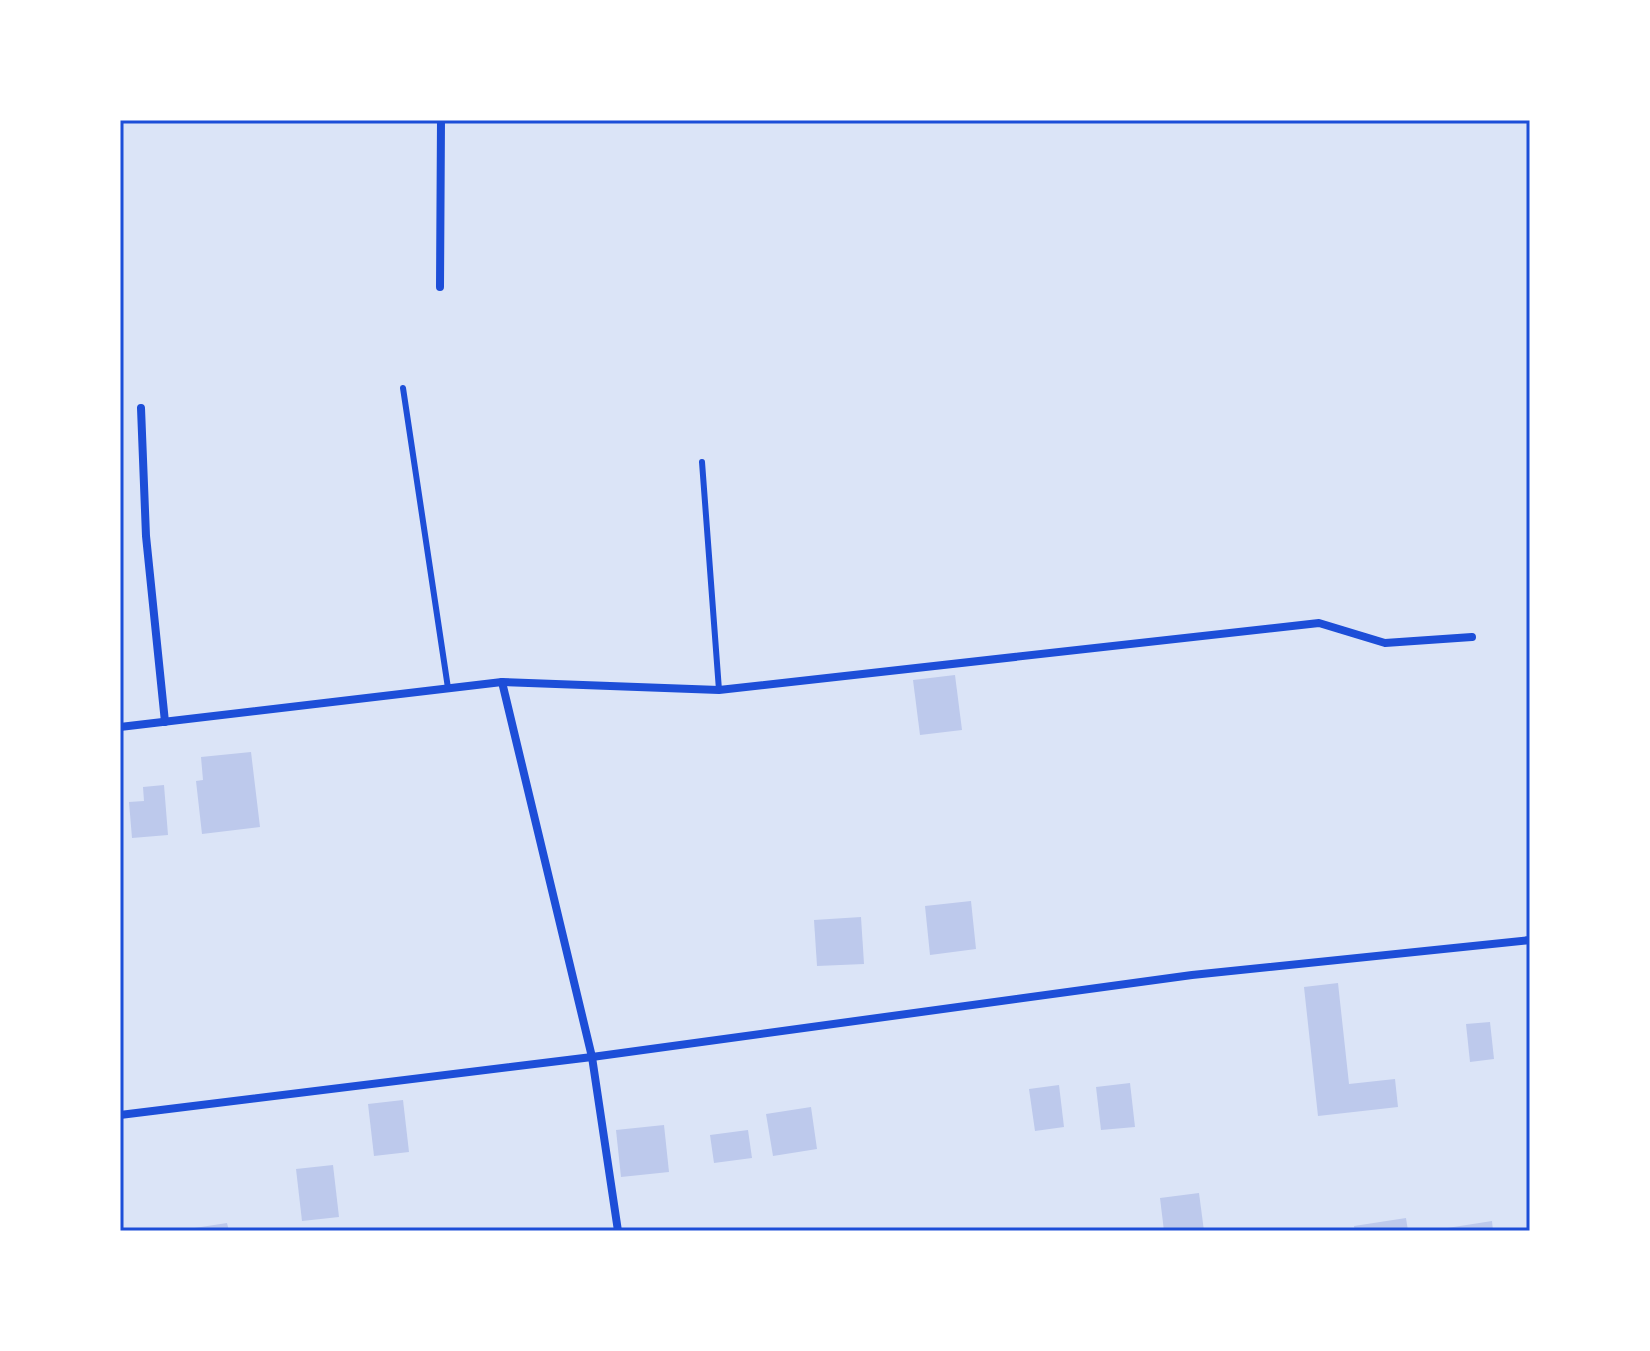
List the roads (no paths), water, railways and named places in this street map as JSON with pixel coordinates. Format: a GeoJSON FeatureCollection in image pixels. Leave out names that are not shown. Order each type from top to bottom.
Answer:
{"type":"FeatureCollection","features":[{"type":"Feature","properties":{"kind":"street"},"geometry":{"type":"LineString","coordinates":[[440,287],[441,120]]}},
{"type":"Feature","properties":{"kind":"street"},"geometry":{"type":"LineString","coordinates":[[141,408],[146,536],[165,722]]}},
{"type":"Feature","properties":{"kind":"street"},"geometry":{"type":"LineString","coordinates":[[120,727],[502,682],[719,690],[1319,623],[1385,643],[1472,637]]}},
{"type":"Feature","properties":{"kind":"street"},"geometry":{"type":"LineString","coordinates":[[502,682],[592,1057],[618,1231]]}},
{"type":"Feature","properties":{"kind":"street"},"geometry":{"type":"LineString","coordinates":[[120,1115],[592,1057],[1192,975],[1530,940]]}},
{"type":"Feature","properties":{"kind":"lane"},"geometry":{"type":"LineString","coordinates":[[403,388],[448,688]]}},
{"type":"Feature","properties":{"kind":"lane"},"geometry":{"type":"LineString","coordinates":[[702,462],[719,690]]}}]}
